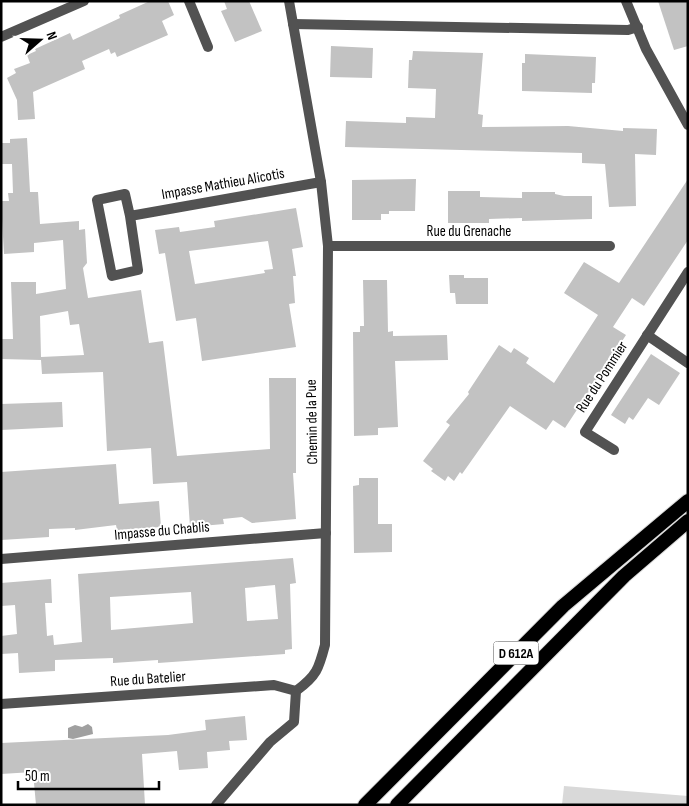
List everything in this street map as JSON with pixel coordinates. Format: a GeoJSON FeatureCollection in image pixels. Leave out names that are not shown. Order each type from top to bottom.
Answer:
{"type":"FeatureCollection","features":[{"type":"Feature","properties":{"kind":"highway","name":"D 612A"},"geometry":{"type":"LineString","coordinates":[[365,805],[563,606],[684,506]]}},
{"type":"Feature","properties":{"kind":"highway","name":"D 612A"},"geometry":{"type":"LineString","coordinates":[[397,805],[624,576],[688,522]]}},
{"type":"Feature","properties":{"kind":"street"},"geometry":{"type":"LineString","coordinates":[[1,37],[84,1]]}},
{"type":"Feature","properties":{"kind":"street"},"geometry":{"type":"LineString","coordinates":[[189,1],[208,47]]}},
{"type":"Feature","properties":{"kind":"street","name":"Chemin de la Pue"},"geometry":{"type":"LineString","coordinates":[[289,1],[321,182],[328,246],[325,645],[319,670],[312,680],[296,691]]}},
{"type":"Feature","properties":{"kind":"street"},"geometry":{"type":"LineString","coordinates":[[626,1],[646,49],[688,125]]}},
{"type":"Feature","properties":{"kind":"street"},"geometry":{"type":"LineString","coordinates":[[293,24],[628,30],[638,28]]}},
{"type":"Feature","properties":{"kind":"street","name":"Impasse Mathieu Alicotis"},"geometry":{"type":"LineString","coordinates":[[130,216],[321,182]]}},
{"type":"Feature","properties":{"kind":"street"},"geometry":{"type":"LineString","coordinates":[[125,194],[130,216],[138,270],[112,276],[97,200],[125,194]]}},
{"type":"Feature","properties":{"kind":"street","name":"Rue du Grenache"},"geometry":{"type":"LineString","coordinates":[[328,246],[610,246]]}},
{"type":"Feature","properties":{"kind":"street","name":"Rue du Pommier"},"geometry":{"type":"LineString","coordinates":[[614,450],[585,432],[688,272]]}},
{"type":"Feature","properties":{"kind":"street","name":"Rue du Pommier"},"geometry":{"type":"LineString","coordinates":[[647,335],[688,362]]}},
{"type":"Feature","properties":{"kind":"street","name":"Impasse du Chablis"},"geometry":{"type":"LineString","coordinates":[[1,559],[326,533]]}},
{"type":"Feature","properties":{"kind":"street","name":"Rue du Batelier"},"geometry":{"type":"LineString","coordinates":[[1,704],[274,685],[296,691]]}},
{"type":"Feature","properties":{"kind":"street"},"geometry":{"type":"LineString","coordinates":[[216,805],[270,742],[294,722],[296,691]]}},
{"type":"Feature","properties":{"kind":"shaded area"},"geometry":{"type":"Polygon","coordinates":[[[88,724],[92,727],[93,734],[73,739],[68,738],[68,728],[75,725],[82,727],[88,724]]]}},
{"type":"Feature","properties":{"kind":"shaded area"},"geometry":{"type":"Polygon","coordinates":[[[564,786],[688,796],[688,805],[562,805],[564,786]]]}},
{"type":"Feature","properties":{"kind":"building"},"geometry":{"type":"Polygon","coordinates":[[[150,1],[168,1],[174,15],[162,21],[168,35],[117,57],[115,52],[111,54],[109,49],[82,61],[85,69],[33,92],[35,119],[18,120],[17,100],[7,78],[16,73],[14,69],[30,63],[27,55],[36,51],[35,49],[70,33],[73,40],[120,18],[119,15],[150,1]]]}},
{"type":"Feature","properties":{"kind":"building"},"geometry":{"type":"Polygon","coordinates":[[[224,1],[249,1],[262,31],[235,42],[221,11],[227,9],[224,1]]]}},
{"type":"Feature","properties":{"kind":"building"},"geometry":{"type":"Polygon","coordinates":[[[658,1],[688,1],[688,46],[674,50],[658,1]]]}},
{"type":"Feature","properties":{"kind":"building"},"geometry":{"type":"Polygon","coordinates":[[[331,46],[373,48],[372,78],[330,77],[331,46]]]}},
{"type":"Feature","properties":{"kind":"building"},"geometry":{"type":"Polygon","coordinates":[[[413,51],[483,53],[478,114],[483,115],[482,127],[568,126],[623,131],[623,128],[657,129],[656,155],[635,154],[636,206],[609,207],[605,164],[582,163],[582,153],[345,147],[346,121],[406,123],[406,117],[435,118],[436,89],[408,88],[409,60],[412,60],[413,51]]]}},
{"type":"Feature","properties":{"kind":"building"},"geometry":{"type":"Polygon","coordinates":[[[525,54],[596,57],[595,83],[592,83],[592,93],[522,91],[522,63],[525,63],[525,54]]]}},
{"type":"Feature","properties":{"kind":"building"},"geometry":{"type":"Polygon","coordinates":[[[27,138],[30,192],[38,192],[40,224],[79,221],[79,230],[85,229],[87,263],[83,268],[88,298],[141,290],[149,343],[163,341],[177,456],[270,449],[269,378],[296,378],[296,473],[293,473],[296,519],[252,523],[242,517],[223,519],[224,524],[190,527],[187,482],[153,484],[151,448],[107,451],[103,372],[42,374],[41,360],[1,359],[1,339],[13,339],[11,282],[36,282],[36,294],[66,289],[63,240],[34,243],[34,252],[4,254],[1,201],[9,201],[8,193],[13,193],[12,164],[1,164],[1,143],[10,143],[10,139],[27,138]],[[68,311],[40,316],[41,357],[84,355],[79,324],[70,325],[68,311]]]}},
{"type":"Feature","properties":{"kind":"building"},"geometry":{"type":"Polygon","coordinates":[[[416,179],[415,211],[389,211],[389,214],[381,214],[381,220],[352,220],[352,180],[416,179]]]}},
{"type":"Feature","properties":{"kind":"building"},"geometry":{"type":"Polygon","coordinates":[[[688,179],[688,240],[644,306],[632,298],[613,327],[626,335],[565,428],[553,420],[546,430],[510,406],[462,474],[460,472],[454,481],[448,476],[445,481],[431,471],[433,469],[423,461],[450,425],[446,422],[469,394],[468,392],[499,345],[511,353],[514,348],[529,358],[526,363],[554,383],[598,315],[564,293],[584,262],[619,283],[688,179]]]}},
{"type":"Feature","properties":{"kind":"building"},"geometry":{"type":"Polygon","coordinates":[[[448,191],[480,191],[480,197],[522,198],[522,192],[555,192],[555,194],[564,196],[592,196],[592,219],[522,221],[522,218],[489,219],[489,223],[448,223],[448,191]]]}},
{"type":"Feature","properties":{"kind":"building"},"geometry":{"type":"Polygon","coordinates":[[[296,208],[303,247],[292,249],[296,276],[293,276],[295,303],[289,304],[296,347],[202,361],[196,318],[176,321],[165,253],[159,254],[155,230],[179,227],[180,232],[215,227],[214,221],[296,208]],[[268,241],[189,251],[195,284],[265,273],[264,270],[273,269],[268,241]]]}},
{"type":"Feature","properties":{"kind":"building"},"geometry":{"type":"Polygon","coordinates":[[[449,275],[464,275],[464,278],[488,278],[488,304],[456,304],[455,293],[450,293],[449,275]]]}},
{"type":"Feature","properties":{"kind":"building"},"geometry":{"type":"Polygon","coordinates":[[[363,280],[387,280],[388,332],[393,331],[393,336],[447,335],[448,360],[395,361],[398,427],[378,428],[378,435],[354,436],[353,332],[360,332],[360,326],[364,326],[363,280]]]}},
{"type":"Feature","properties":{"kind":"building"},"geometry":{"type":"Polygon","coordinates":[[[651,354],[680,373],[659,405],[648,398],[633,420],[629,417],[625,424],[611,415],[651,354]]]}},
{"type":"Feature","properties":{"kind":"building"},"geometry":{"type":"Polygon","coordinates":[[[62,402],[63,427],[1,430],[1,404],[62,402]]]}},
{"type":"Feature","properties":{"kind":"building"},"geometry":{"type":"Polygon","coordinates":[[[116,464],[119,504],[159,501],[161,527],[117,530],[116,525],[75,530],[75,528],[49,529],[49,537],[1,540],[1,472],[116,464]]]}},
{"type":"Feature","properties":{"kind":"building"},"geometry":{"type":"Polygon","coordinates":[[[359,478],[378,478],[378,524],[392,524],[392,552],[354,553],[353,486],[359,485],[359,478]]]}},
{"type":"Feature","properties":{"kind":"building"},"geometry":{"type":"Polygon","coordinates":[[[293,558],[296,583],[290,584],[292,649],[285,650],[285,654],[158,663],[158,660],[113,663],[113,658],[55,660],[55,671],[19,673],[18,653],[1,654],[1,636],[17,634],[15,605],[1,606],[1,583],[51,579],[52,603],[45,603],[47,636],[53,635],[54,645],[82,642],[78,574],[293,558]],[[275,585],[245,588],[247,621],[278,619],[275,585]],[[191,592],[110,597],[111,630],[193,623],[191,592]]]}},
{"type":"Feature","properties":{"kind":"building"},"geometry":{"type":"Polygon","coordinates":[[[245,716],[247,740],[229,741],[230,750],[207,752],[208,768],[179,770],[177,751],[142,754],[145,805],[36,805],[33,772],[1,774],[1,743],[168,735],[206,730],[205,720],[245,716]]]}}]}
